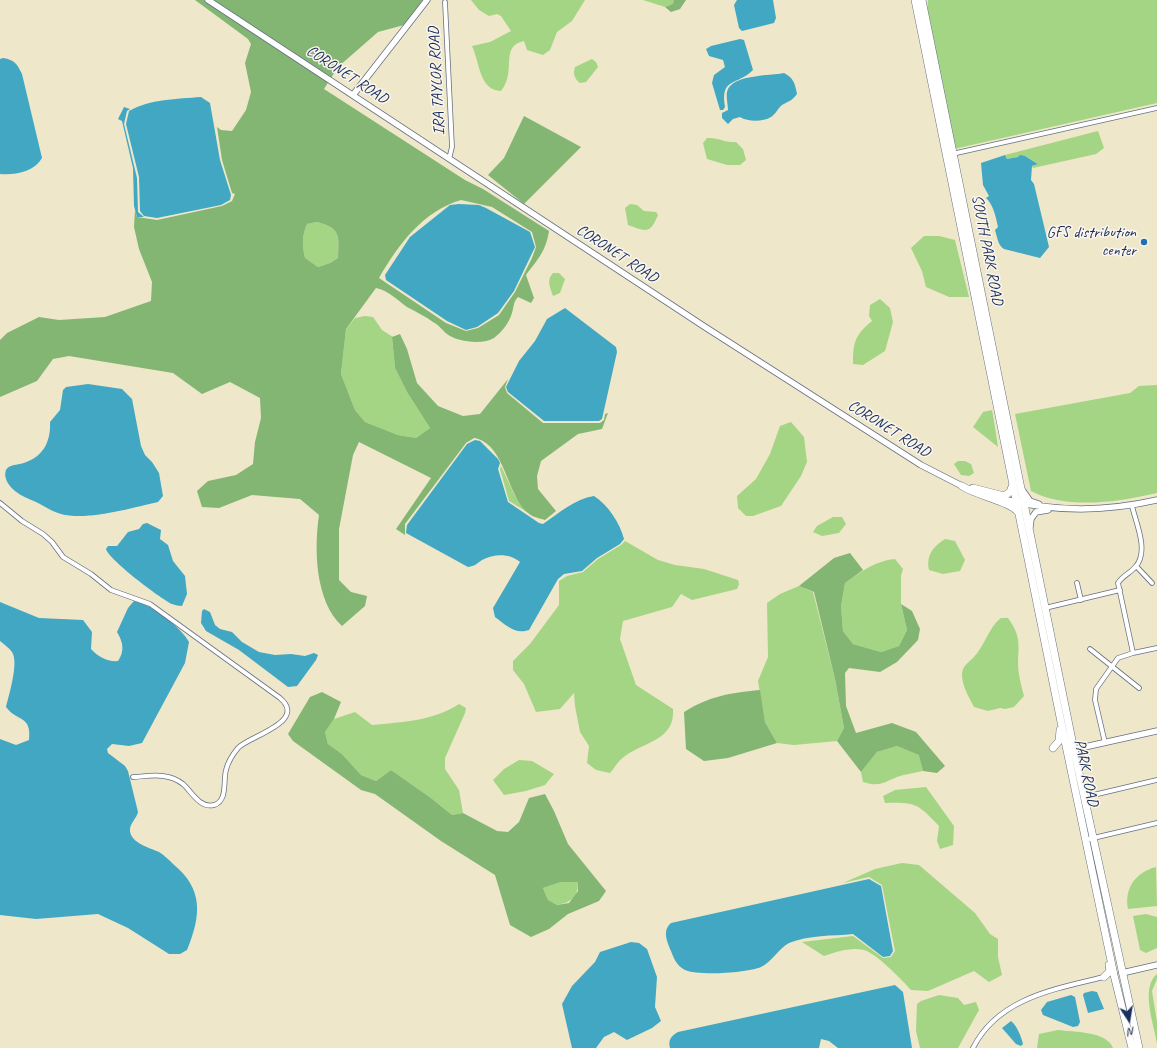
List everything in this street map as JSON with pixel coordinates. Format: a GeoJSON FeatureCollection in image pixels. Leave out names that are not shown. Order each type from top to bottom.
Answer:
{"type":"FeatureCollection","features":[{"type":"Feature","properties":{"kind":"main road"},"geometry":{"type":"LineString","coordinates":[[915,0],[918,14],[924,22],[938,94]]}},
{"type":"Feature","properties":{"kind":"main road","name":"SOUTH PARK ROAD"},"geometry":{"type":"LineString","coordinates":[[922,2],[938,94],[1017,503]]}},
{"type":"Feature","properties":{"kind":"main road","name":"SOUTH PARK ROAD"},"geometry":{"type":"LineString","coordinates":[[950,154],[959,179],[1025,505]]}},
{"type":"Feature","properties":{"kind":"main road"},"geometry":{"type":"LineString","coordinates":[[1005,445],[1009,453],[1018,492],[1025,505]]}},
{"type":"Feature","properties":{"kind":"main road"},"geometry":{"type":"LineString","coordinates":[[961,486],[1001,496],[1010,492],[1013,484]]}},
{"type":"Feature","properties":{"kind":"main road"},"geometry":{"type":"LineString","coordinates":[[961,486],[972,493],[1012,505],[1019,513]]}},
{"type":"Feature","properties":{"kind":"main road"},"geometry":{"type":"LineString","coordinates":[[1017,503],[1028,561],[1032,568],[1042,609]]}},
{"type":"Feature","properties":{"kind":"main road"},"geometry":{"type":"LineString","coordinates":[[1017,503],[1022,509],[1037,566]]}},
{"type":"Feature","properties":{"kind":"main road","name":"PARK ROAD"},"geometry":{"type":"LineString","coordinates":[[1025,505],[1037,566],[1056,698],[1061,722],[1071,750],[1074,786],[1114,975],[1132,1048]]}},
{"type":"Feature","properties":{"kind":"main road","name":"PARK ROAD"},"geometry":{"type":"LineString","coordinates":[[1042,609],[1071,750],[1084,797],[1122,973],[1140,1048]]}},
{"type":"Feature","properties":{"kind":"main road"},"geometry":{"type":"LineString","coordinates":[[1056,698],[1060,706],[1071,750]]}},
{"type":"Feature","properties":{"kind":"main road"},"geometry":{"type":"LineString","coordinates":[[1052,748],[1059,741],[1061,722]]}},
{"type":"Feature","properties":{"kind":"main road"},"geometry":{"type":"LineString","coordinates":[[1074,786],[1079,794],[1087,830],[1089,835],[1093,838]]}},
{"type":"Feature","properties":{"kind":"main road"},"geometry":{"type":"LineString","coordinates":[[1103,921],[1116,963],[1122,973]]}},
{"type":"Feature","properties":{"kind":"main road"},"geometry":{"type":"LineString","coordinates":[[1103,921],[1110,971],[1104,977]]}},
{"type":"Feature","properties":{"kind":"main road"},"geometry":{"type":"LineString","coordinates":[[1114,975],[1122,983],[1132,1025],[1135,1030]]}},
{"type":"Feature","properties":{"kind":"street","name":"CORONET ROAD"},"geometry":{"type":"LineString","coordinates":[[208,0],[906,456],[961,486],[1025,505],[1064,509]]}},
{"type":"Feature","properties":{"kind":"street"},"geometry":{"type":"LineString","coordinates":[[353,95],[427,0]]}},
{"type":"Feature","properties":{"kind":"street","name":"IRA TAYLOR ROAD"},"geometry":{"type":"LineString","coordinates":[[445,2],[452,147],[450,159]]}},
{"type":"Feature","properties":{"kind":"street"},"geometry":{"type":"LineString","coordinates":[[950,154],[1157,108]]}},
{"type":"Feature","properties":{"kind":"street"},"geometry":{"type":"LineString","coordinates":[[1021,488],[1030,501],[1064,509]]}},
{"type":"Feature","properties":{"kind":"street"},"geometry":{"type":"LineString","coordinates":[[1030,529],[1031,519],[1036,512],[1064,509],[1103,509],[1132,506],[1157,500]]}},
{"type":"Feature","properties":{"kind":"street"},"geometry":{"type":"LineString","coordinates":[[0,503],[22,521],[43,534],[52,542],[63,557],[91,574],[111,590],[150,604],[280,698],[286,705],[287,714],[280,724],[251,739],[238,748],[226,771],[222,798],[218,803],[206,805],[198,800],[183,784],[175,779],[156,775],[133,777]]}},
{"type":"Feature","properties":{"kind":"street"},"geometry":{"type":"LineString","coordinates":[[1132,506],[1143,553],[1136,566],[1122,577],[1118,583],[1133,653]]}},
{"type":"Feature","properties":{"kind":"street"},"geometry":{"type":"LineString","coordinates":[[1136,566],[1152,583]]}},
{"type":"Feature","properties":{"kind":"street"},"geometry":{"type":"LineString","coordinates":[[1077,583],[1081,600]]}},
{"type":"Feature","properties":{"kind":"street"},"geometry":{"type":"LineString","coordinates":[[1042,609],[1120,590]]}},
{"type":"Feature","properties":{"kind":"street"},"geometry":{"type":"LineString","coordinates":[[1105,744],[1095,700],[1096,689],[1118,658],[1157,648]]}},
{"type":"Feature","properties":{"kind":"street"},"geometry":{"type":"LineString","coordinates":[[1090,649],[1139,688]]}},
{"type":"Feature","properties":{"kind":"street"},"geometry":{"type":"LineString","coordinates":[[1071,750],[1157,732]]}},
{"type":"Feature","properties":{"kind":"street"},"geometry":{"type":"LineString","coordinates":[[1084,797],[1157,780]]}},
{"type":"Feature","properties":{"kind":"street"},"geometry":{"type":"LineString","coordinates":[[1086,840],[1157,823]]}},
{"type":"Feature","properties":{"kind":"street"},"geometry":{"type":"LineString","coordinates":[[973,1048],[989,1023],[1014,1006],[1047,992],[1157,965]]}},
{"type":"Feature","properties":{"kind":"green space"},"geometry":{"type":"Polygon","coordinates":[[[195,0],[204,0],[329,81],[324,89],[465,180],[483,189],[549,231],[544,249],[526,275],[534,298],[531,303],[518,297],[514,303],[511,317],[507,324],[497,336],[489,340],[470,342],[451,337],[430,320],[407,307],[389,293],[376,288],[346,329],[341,374],[355,410],[365,422],[398,435],[416,438],[430,428],[407,392],[395,368],[392,337],[400,334],[407,349],[417,383],[438,406],[463,416],[480,414],[508,379],[505,387],[507,393],[543,423],[600,423],[604,420],[605,414],[608,413],[602,429],[578,434],[541,461],[537,476],[538,489],[556,511],[545,520],[530,514],[521,505],[499,459],[492,449],[484,442],[474,438],[466,443],[405,524],[405,535],[396,529],[431,478],[359,442],[353,455],[339,529],[339,580],[351,592],[367,596],[365,606],[342,626],[326,603],[318,574],[317,529],[319,515],[300,499],[252,495],[219,508],[202,507],[197,491],[208,481],[236,475],[253,464],[255,442],[261,418],[260,398],[230,382],[202,394],[173,373],[69,356],[53,359],[37,381],[0,397],[0,340],[7,333],[39,317],[59,320],[105,317],[151,301],[152,282],[139,249],[134,227],[135,210],[137,217],[157,220],[222,206],[232,201],[235,194],[232,193],[222,160],[217,127],[221,130],[232,131],[246,110],[251,92],[245,63],[251,44],[248,39],[195,0]],[[461,200],[447,205],[423,221],[394,253],[379,278],[446,323],[466,331],[478,328],[499,315],[515,292],[536,247],[532,232],[492,207],[461,200]],[[317,222],[307,224],[303,237],[303,245],[305,258],[318,267],[330,263],[338,258],[339,244],[337,234],[331,227],[317,222]]]}},
{"type":"Feature","properties":{"kind":"green space"},"geometry":{"type":"Polygon","coordinates":[[[211,0],[424,0],[404,25],[378,32],[338,67],[331,78],[211,0]]]}},
{"type":"Feature","properties":{"kind":"green space"},"geometry":{"type":"Polygon","coordinates":[[[471,0],[585,0],[572,21],[557,32],[550,50],[543,55],[527,50],[524,41],[516,44],[512,48],[506,84],[501,91],[488,86],[484,81],[472,46],[490,42],[511,31],[501,16],[497,14],[489,16],[479,10],[471,0]]]}},
{"type":"Feature","properties":{"kind":"green space"},"geometry":{"type":"Polygon","coordinates":[[[643,0],[674,0],[674,4],[665,7],[643,0]]]}},
{"type":"Feature","properties":{"kind":"green space"},"geometry":{"type":"Polygon","coordinates":[[[674,0],[686,0],[680,9],[671,12],[665,7],[673,4],[674,0]]]}},
{"type":"Feature","properties":{"kind":"green space"},"geometry":{"type":"Polygon","coordinates":[[[928,0],[1157,0],[1157,103],[954,149],[927,15],[928,0]]]}},
{"type":"Feature","properties":{"kind":"green space"},"geometry":{"type":"Polygon","coordinates":[[[592,59],[596,62],[598,67],[586,82],[580,83],[574,76],[575,67],[592,59]]]}},
{"type":"Feature","properties":{"kind":"green space"},"geometry":{"type":"Polygon","coordinates":[[[524,116],[581,147],[524,204],[488,175],[504,158],[524,116]]]}},
{"type":"Feature","properties":{"kind":"green space"},"geometry":{"type":"Polygon","coordinates":[[[1098,131],[1104,148],[1096,154],[1033,168],[1032,166],[1038,164],[1025,156],[1007,159],[1005,155],[1098,131]]]}},
{"type":"Feature","properties":{"kind":"green space"},"geometry":{"type":"Polygon","coordinates":[[[707,138],[736,142],[743,149],[746,160],[740,165],[727,165],[707,159],[703,143],[707,138]]]}},
{"type":"Feature","properties":{"kind":"green space"},"geometry":{"type":"Polygon","coordinates":[[[630,204],[637,205],[644,211],[656,212],[658,215],[649,229],[643,230],[628,225],[625,208],[630,204]]]}},
{"type":"Feature","properties":{"kind":"green space"},"geometry":{"type":"Polygon","coordinates":[[[317,222],[325,224],[334,230],[337,234],[339,244],[338,258],[330,263],[318,267],[305,258],[303,245],[303,237],[307,224],[317,222]]]}},
{"type":"Feature","properties":{"kind":"green space"},"geometry":{"type":"Polygon","coordinates":[[[924,236],[939,236],[955,240],[969,297],[949,297],[926,287],[922,271],[911,248],[924,236]]]}},
{"type":"Feature","properties":{"kind":"green space"},"geometry":{"type":"Polygon","coordinates":[[[553,273],[559,273],[565,279],[560,293],[553,296],[549,281],[553,273]]]}},
{"type":"Feature","properties":{"kind":"green space"},"geometry":{"type":"Polygon","coordinates":[[[880,299],[890,308],[893,322],[885,351],[863,365],[853,364],[856,340],[862,331],[872,321],[869,316],[870,305],[880,299]]]}},
{"type":"Feature","properties":{"kind":"green space"},"geometry":{"type":"Polygon","coordinates":[[[365,316],[373,317],[382,330],[393,337],[395,368],[407,392],[430,428],[416,438],[398,435],[365,422],[355,410],[341,374],[346,329],[355,318],[365,316]]]}},
{"type":"Feature","properties":{"kind":"green space"},"geometry":{"type":"Polygon","coordinates":[[[1157,385],[1157,493],[1109,501],[1076,502],[1060,501],[1031,491],[1015,414],[1130,393],[1139,386],[1157,385]]]}},
{"type":"Feature","properties":{"kind":"green space"},"geometry":{"type":"Polygon","coordinates":[[[992,410],[998,447],[973,427],[983,412],[992,410]]]}},
{"type":"Feature","properties":{"kind":"green space"},"geometry":{"type":"Polygon","coordinates":[[[791,422],[804,437],[807,462],[801,476],[781,506],[753,516],[746,516],[738,508],[737,496],[756,479],[770,454],[780,426],[791,422]]]}},
{"type":"Feature","properties":{"kind":"green space"},"geometry":{"type":"Polygon","coordinates":[[[958,461],[965,461],[971,464],[974,473],[969,476],[961,475],[954,464],[958,461]]]}},
{"type":"Feature","properties":{"kind":"green space"},"geometry":{"type":"Polygon","coordinates":[[[501,466],[515,496],[527,512],[509,501],[500,469],[501,466]]]}},
{"type":"Feature","properties":{"kind":"green space"},"geometry":{"type":"Polygon","coordinates":[[[833,517],[842,517],[846,524],[839,533],[822,536],[813,532],[817,526],[833,517]]]}},
{"type":"Feature","properties":{"kind":"green space"},"geometry":{"type":"Polygon","coordinates":[[[945,539],[955,541],[965,560],[960,571],[943,574],[929,570],[928,565],[931,552],[945,539]]]}},
{"type":"Feature","properties":{"kind":"green space"},"geometry":{"type":"Polygon","coordinates":[[[625,541],[658,560],[675,565],[704,569],[738,580],[739,584],[737,589],[692,600],[681,594],[672,607],[623,621],[620,639],[636,685],[673,709],[672,719],[664,734],[625,756],[610,773],[596,770],[587,763],[589,746],[580,732],[574,693],[560,709],[536,712],[524,684],[513,670],[513,661],[530,644],[559,605],[559,581],[567,576],[583,572],[598,559],[625,541]]]}},
{"type":"Feature","properties":{"kind":"green space"},"geometry":{"type":"Polygon","coordinates":[[[850,553],[863,570],[845,583],[841,606],[843,631],[853,644],[881,652],[899,646],[907,630],[901,604],[912,611],[920,629],[918,640],[897,662],[880,672],[849,668],[845,673],[846,706],[856,733],[892,723],[916,732],[945,766],[937,773],[923,771],[919,755],[897,746],[877,752],[861,772],[837,741],[844,728],[835,679],[814,592],[799,586],[834,558],[850,553]]]}},
{"type":"Feature","properties":{"kind":"green space"},"geometry":{"type":"Polygon","coordinates":[[[895,559],[903,569],[901,576],[901,604],[907,630],[899,646],[881,652],[853,644],[843,631],[841,606],[845,583],[875,564],[895,559]]]}},
{"type":"Feature","properties":{"kind":"green space"},"geometry":{"type":"Polygon","coordinates":[[[799,586],[813,592],[835,679],[844,728],[837,741],[794,745],[777,743],[765,722],[758,681],[768,657],[767,603],[780,594],[799,586]]]}},
{"type":"Feature","properties":{"kind":"green space"},"geometry":{"type":"Polygon","coordinates":[[[1001,618],[1008,618],[1017,634],[1018,662],[1024,696],[1014,707],[988,711],[974,707],[964,687],[962,672],[966,665],[981,648],[993,627],[1001,618]]]}},
{"type":"Feature","properties":{"kind":"green space"},"geometry":{"type":"Polygon","coordinates":[[[760,690],[765,722],[777,743],[728,758],[704,761],[686,749],[684,712],[702,702],[720,696],[760,690]]]}},
{"type":"Feature","properties":{"kind":"green space"},"geometry":{"type":"Polygon","coordinates":[[[322,692],[341,702],[334,719],[325,732],[328,744],[342,754],[361,775],[376,781],[391,770],[431,798],[452,815],[463,813],[497,831],[508,832],[519,822],[529,798],[545,794],[568,844],[606,891],[599,901],[568,914],[549,929],[531,937],[510,925],[495,875],[441,841],[375,794],[361,790],[293,741],[288,734],[310,697],[322,692]],[[561,882],[543,888],[548,900],[557,905],[569,903],[578,891],[578,882],[561,882]]]}},
{"type":"Feature","properties":{"kind":"green space"},"geometry":{"type":"Polygon","coordinates":[[[459,704],[466,708],[465,713],[445,758],[445,769],[459,790],[463,813],[452,815],[431,798],[391,770],[376,781],[361,775],[342,754],[328,744],[325,732],[334,719],[355,712],[372,725],[417,720],[439,714],[459,704]]]}},
{"type":"Feature","properties":{"kind":"green space"},"geometry":{"type":"Polygon","coordinates":[[[897,746],[920,755],[923,771],[900,776],[881,784],[863,782],[861,772],[877,752],[897,746]]]}},
{"type":"Feature","properties":{"kind":"green space"},"geometry":{"type":"Polygon","coordinates":[[[519,760],[532,761],[554,774],[545,785],[526,791],[504,795],[493,780],[504,769],[519,760]]]}},
{"type":"Feature","properties":{"kind":"green space"},"geometry":{"type":"Polygon","coordinates":[[[926,787],[954,826],[953,845],[940,849],[937,841],[939,826],[921,809],[904,803],[885,803],[883,796],[895,790],[926,787]]]}},
{"type":"Feature","properties":{"kind":"green space"},"geometry":{"type":"Polygon","coordinates":[[[902,863],[919,865],[975,913],[990,934],[998,939],[998,957],[1002,975],[989,982],[974,971],[928,991],[911,990],[889,967],[869,952],[859,949],[824,956],[802,942],[853,936],[883,958],[891,957],[895,951],[882,885],[869,877],[843,883],[875,869],[902,863]]]}},
{"type":"Feature","properties":{"kind":"green space"},"geometry":{"type":"Polygon","coordinates":[[[1156,867],[1157,906],[1128,909],[1128,894],[1133,882],[1137,877],[1149,869],[1156,867]]]}},
{"type":"Feature","properties":{"kind":"green space"},"geometry":{"type":"Polygon","coordinates":[[[561,882],[578,882],[578,887],[575,896],[570,901],[557,905],[548,900],[543,888],[561,882]]]}},
{"type":"Feature","properties":{"kind":"green space"},"geometry":{"type":"Polygon","coordinates":[[[1146,914],[1157,917],[1157,948],[1146,953],[1140,950],[1133,916],[1146,914]]]}},
{"type":"Feature","properties":{"kind":"green space"},"geometry":{"type":"Polygon","coordinates":[[[1157,974],[1157,979],[1152,991],[1157,1022],[1157,1044],[1151,1017],[1149,988],[1152,980],[1157,974]]]}},
{"type":"Feature","properties":{"kind":"green space"},"geometry":{"type":"Polygon","coordinates":[[[939,995],[958,998],[964,1005],[976,1002],[979,1010],[958,1048],[920,1048],[916,1031],[917,1004],[921,1001],[939,995]]]}},
{"type":"Feature","properties":{"kind":"green space"},"geometry":{"type":"Polygon","coordinates":[[[1058,1030],[1097,1035],[1110,1042],[1113,1048],[1037,1048],[1039,1034],[1058,1030]]]}},
{"type":"Feature","properties":{"kind":"water"},"geometry":{"type":"Polygon","coordinates":[[[737,0],[773,0],[776,18],[774,23],[742,31],[739,28],[734,5],[737,0]]]}},
{"type":"Feature","properties":{"kind":"water"},"geometry":{"type":"Polygon","coordinates":[[[740,39],[744,40],[753,70],[727,86],[724,97],[725,107],[723,110],[720,110],[712,83],[714,75],[725,67],[723,60],[709,56],[706,49],[711,46],[740,39]]]}},
{"type":"Feature","properties":{"kind":"water"},"geometry":{"type":"Polygon","coordinates":[[[3,58],[15,63],[22,74],[42,158],[34,167],[24,172],[12,174],[0,174],[0,59],[3,58]]]}},
{"type":"Feature","properties":{"kind":"water"},"geometry":{"type":"Polygon","coordinates":[[[784,73],[794,82],[797,94],[792,100],[782,105],[773,116],[768,119],[756,121],[743,119],[740,117],[733,119],[728,124],[722,118],[722,113],[728,110],[727,92],[730,86],[743,79],[784,73]]]}},
{"type":"Feature","properties":{"kind":"water"},"geometry":{"type":"Polygon","coordinates":[[[201,97],[210,103],[220,160],[231,195],[230,200],[221,205],[157,218],[144,216],[140,211],[139,177],[126,124],[129,111],[155,102],[201,97]]]}},
{"type":"Feature","properties":{"kind":"water"},"geometry":{"type":"Polygon","coordinates":[[[124,107],[130,109],[127,111],[124,124],[137,178],[138,212],[144,217],[137,217],[134,206],[133,168],[122,121],[118,119],[124,107]]]}},
{"type":"Feature","properties":{"kind":"water"},"geometry":{"type":"Polygon","coordinates":[[[1005,155],[1007,159],[1018,157],[1020,155],[1025,156],[1038,164],[1032,166],[1031,180],[1034,184],[1049,247],[1040,258],[1004,249],[1000,246],[998,241],[995,230],[998,227],[992,207],[986,198],[989,196],[983,185],[981,163],[1005,155]]]}},
{"type":"Feature","properties":{"kind":"water"},"geometry":{"type":"Polygon","coordinates":[[[450,205],[479,205],[530,232],[535,247],[514,291],[498,313],[477,327],[466,330],[447,321],[386,280],[385,275],[410,237],[450,205]]]}},
{"type":"Feature","properties":{"kind":"water"},"geometry":{"type":"Polygon","coordinates":[[[565,308],[616,347],[617,352],[602,419],[599,421],[544,421],[508,392],[506,387],[519,361],[535,341],[547,319],[565,308]]]}},
{"type":"Feature","properties":{"kind":"water"},"geometry":{"type":"Polygon","coordinates":[[[88,384],[122,389],[132,399],[141,446],[145,455],[152,462],[159,473],[163,496],[158,502],[110,513],[72,516],[55,512],[22,496],[17,493],[7,482],[5,473],[7,468],[28,462],[44,449],[49,437],[50,422],[60,410],[63,390],[66,387],[88,384]]]}},
{"type":"Feature","properties":{"kind":"water"},"geometry":{"type":"Polygon","coordinates":[[[475,440],[480,441],[498,459],[500,463],[498,469],[508,502],[539,523],[543,524],[574,503],[594,496],[604,504],[613,515],[620,527],[624,539],[620,544],[597,558],[582,571],[564,574],[558,579],[529,630],[519,631],[507,626],[495,617],[493,608],[520,562],[511,557],[501,555],[487,558],[468,567],[406,533],[407,525],[467,444],[475,440]]]}},
{"type":"Feature","properties":{"kind":"water"},"geometry":{"type":"Polygon","coordinates":[[[147,523],[161,530],[160,539],[168,545],[173,561],[185,576],[187,594],[182,606],[166,601],[147,587],[116,561],[106,549],[108,546],[117,546],[128,532],[139,529],[143,524],[147,523]]]}},
{"type":"Feature","properties":{"kind":"water"},"geometry":{"type":"Polygon","coordinates":[[[134,601],[157,611],[173,623],[189,642],[185,663],[142,743],[129,746],[112,744],[107,749],[108,753],[125,766],[128,771],[138,812],[130,828],[131,835],[137,842],[159,852],[183,873],[195,893],[197,914],[195,926],[187,950],[180,954],[169,954],[128,928],[98,914],[36,919],[0,915],[0,739],[16,745],[29,740],[29,732],[26,723],[10,712],[6,707],[13,679],[14,657],[12,652],[0,641],[0,602],[39,618],[83,620],[92,632],[91,649],[103,658],[111,661],[118,661],[122,654],[122,643],[117,632],[128,608],[134,601]]]}},
{"type":"Feature","properties":{"kind":"water"},"geometry":{"type":"Polygon","coordinates":[[[204,609],[210,612],[215,625],[220,629],[232,632],[242,642],[259,652],[275,655],[291,654],[305,656],[314,653],[318,655],[316,660],[297,686],[288,687],[239,650],[206,631],[201,623],[202,611],[204,609]]]}},
{"type":"Feature","properties":{"kind":"water"},"geometry":{"type":"Polygon","coordinates":[[[869,879],[881,886],[893,951],[890,956],[883,957],[853,934],[821,936],[796,940],[785,945],[772,959],[761,967],[745,971],[700,973],[685,970],[678,964],[667,940],[666,933],[668,926],[671,923],[869,879]]]}},
{"type":"Feature","properties":{"kind":"water"},"geometry":{"type":"Polygon","coordinates":[[[631,942],[639,943],[647,949],[657,977],[655,1007],[661,1021],[652,1028],[627,1040],[614,1032],[604,1037],[596,1048],[572,1048],[562,1004],[572,986],[595,962],[600,952],[631,942]]]}},
{"type":"Feature","properties":{"kind":"water"},"geometry":{"type":"Polygon","coordinates":[[[895,985],[903,992],[912,1048],[838,1048],[829,1041],[821,1039],[819,1048],[670,1048],[669,1043],[671,1038],[678,1032],[895,985]]]}},
{"type":"Feature","properties":{"kind":"water"},"geometry":{"type":"Polygon","coordinates":[[[1092,991],[1097,992],[1104,1009],[1088,1013],[1083,995],[1084,993],[1092,991]]]}},
{"type":"Feature","properties":{"kind":"water"},"geometry":{"type":"Polygon","coordinates":[[[1071,995],[1075,997],[1080,1022],[1078,1026],[1073,1027],[1043,1015],[1041,1010],[1047,1002],[1071,995]]]}},
{"type":"Feature","properties":{"kind":"water"},"geometry":{"type":"Polygon","coordinates":[[[1011,1021],[1020,1035],[1023,1044],[1021,1046],[1016,1044],[1002,1028],[1011,1021]]]}},
{"type":"Feature","properties":{"kind":"place","name":"GFS distribution center"},"geometry":{"type":"Point","coordinates":[1144,242]}}]}
